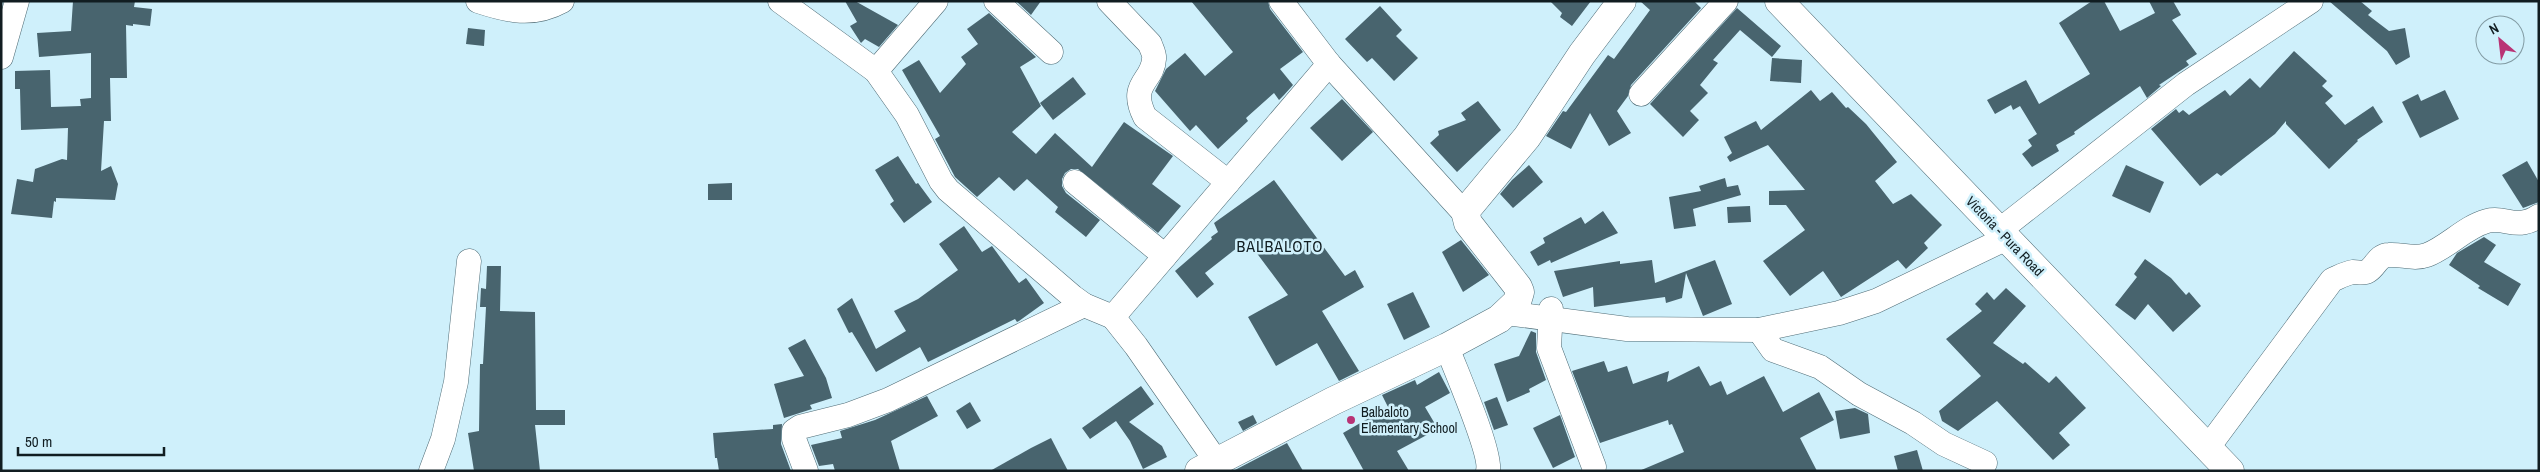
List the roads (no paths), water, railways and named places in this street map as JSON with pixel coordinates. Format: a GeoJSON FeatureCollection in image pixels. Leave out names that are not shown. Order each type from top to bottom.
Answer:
{"type":"FeatureCollection","features":[{"type":"Feature","properties":{"kind":"street"},"geometry":{"type":"LineString","coordinates":[[1,56],[17,1]]}},
{"type":"Feature","properties":{"kind":"street"},"geometry":{"type":"LineString","coordinates":[[478,1],[521,13],[553,6],[562,1]]}},
{"type":"Feature","properties":{"kind":"street"},"geometry":{"type":"LineString","coordinates":[[780,1],[876,71],[907,115],[941,181],[948,190],[1084,305],[1112,317],[1136,346],[1208,466],[1333,400],[1447,347],[1507,313],[1519,298],[1518,287]]}},
{"type":"Feature","properties":{"kind":"street"},"geometry":{"type":"LineString","coordinates":[[876,71],[936,1]]}},
{"type":"Feature","properties":{"kind":"street"},"geometry":{"type":"LineString","coordinates":[[996,1],[1052,52]]}},
{"type":"Feature","properties":{"kind":"street"},"geometry":{"type":"LineString","coordinates":[[1109,1],[1150,44],[1153,51],[1154,59],[1139,95],[1139,106],[1144,117],[1228,182]]}},
{"type":"Feature","properties":{"kind":"street"},"geometry":{"type":"LineString","coordinates":[[1281,1],[1329,64],[1466,215],[1468,223],[1518,287],[1554,315]]}},
{"type":"Feature","properties":{"kind":"street"},"geometry":{"type":"LineString","coordinates":[[1466,215],[1468,208],[1527,137],[1582,54],[1622,1]]}},
{"type":"Feature","properties":{"kind":"street"},"geometry":{"type":"LineString","coordinates":[[1642,94],[1726,1]]}},
{"type":"Feature","properties":{"kind":"street","name":"Victoria - Pura Road"},"geometry":{"type":"LineString","coordinates":[[1779,1],[2230,471]]}},
{"type":"Feature","properties":{"kind":"street"},"geometry":{"type":"LineString","coordinates":[[1507,313],[1554,315],[1627,329],[1760,330],[1839,313],[1876,301],[2003,234],[2186,84],[2312,1]]}},
{"type":"Feature","properties":{"kind":"street"},"geometry":{"type":"LineString","coordinates":[[1112,317],[1329,64]]}},
{"type":"Feature","properties":{"kind":"street"},"geometry":{"type":"LineString","coordinates":[[1075,182],[1165,256]]}},
{"type":"Feature","properties":{"kind":"street"},"geometry":{"type":"LineString","coordinates":[[2208,446],[2332,280],[2354,272],[2365,272],[2371,269],[2378,259],[2388,255],[2412,259],[2424,256],[2439,250],[2472,227],[2487,221],[2524,224],[2539,216]]}},
{"type":"Feature","properties":{"kind":"street"},"geometry":{"type":"LineString","coordinates":[[431,471],[443,439],[456,382],[468,261]]}},
{"type":"Feature","properties":{"kind":"street"},"geometry":{"type":"LineString","coordinates":[[817,470],[794,439],[794,431],[800,426],[848,415],[888,400],[1084,305]]}},
{"type":"Feature","properties":{"kind":"street"},"geometry":{"type":"LineString","coordinates":[[1554,315],[1549,348],[1554,366],[1594,467]]}},
{"type":"Feature","properties":{"kind":"street"},"geometry":{"type":"LineString","coordinates":[[1760,330],[1773,350],[1820,367],[1859,394],[1913,422],[1944,444],[1985,463]]}},
{"type":"Feature","properties":{"kind":"street"},"geometry":{"type":"LineString","coordinates":[[1447,347],[1487,457],[1488,471]]}},
{"type":"Feature","properties":{"kind":"place","name":"Balbaloto Elementary School"},"geometry":{"type":"Point","coordinates":[1351,420]}},
{"type":"Feature","properties":{"kind":"district","name":"BALBALOTO"},"geometry":{"type":"Point","coordinates":[1280,246]}}]}
